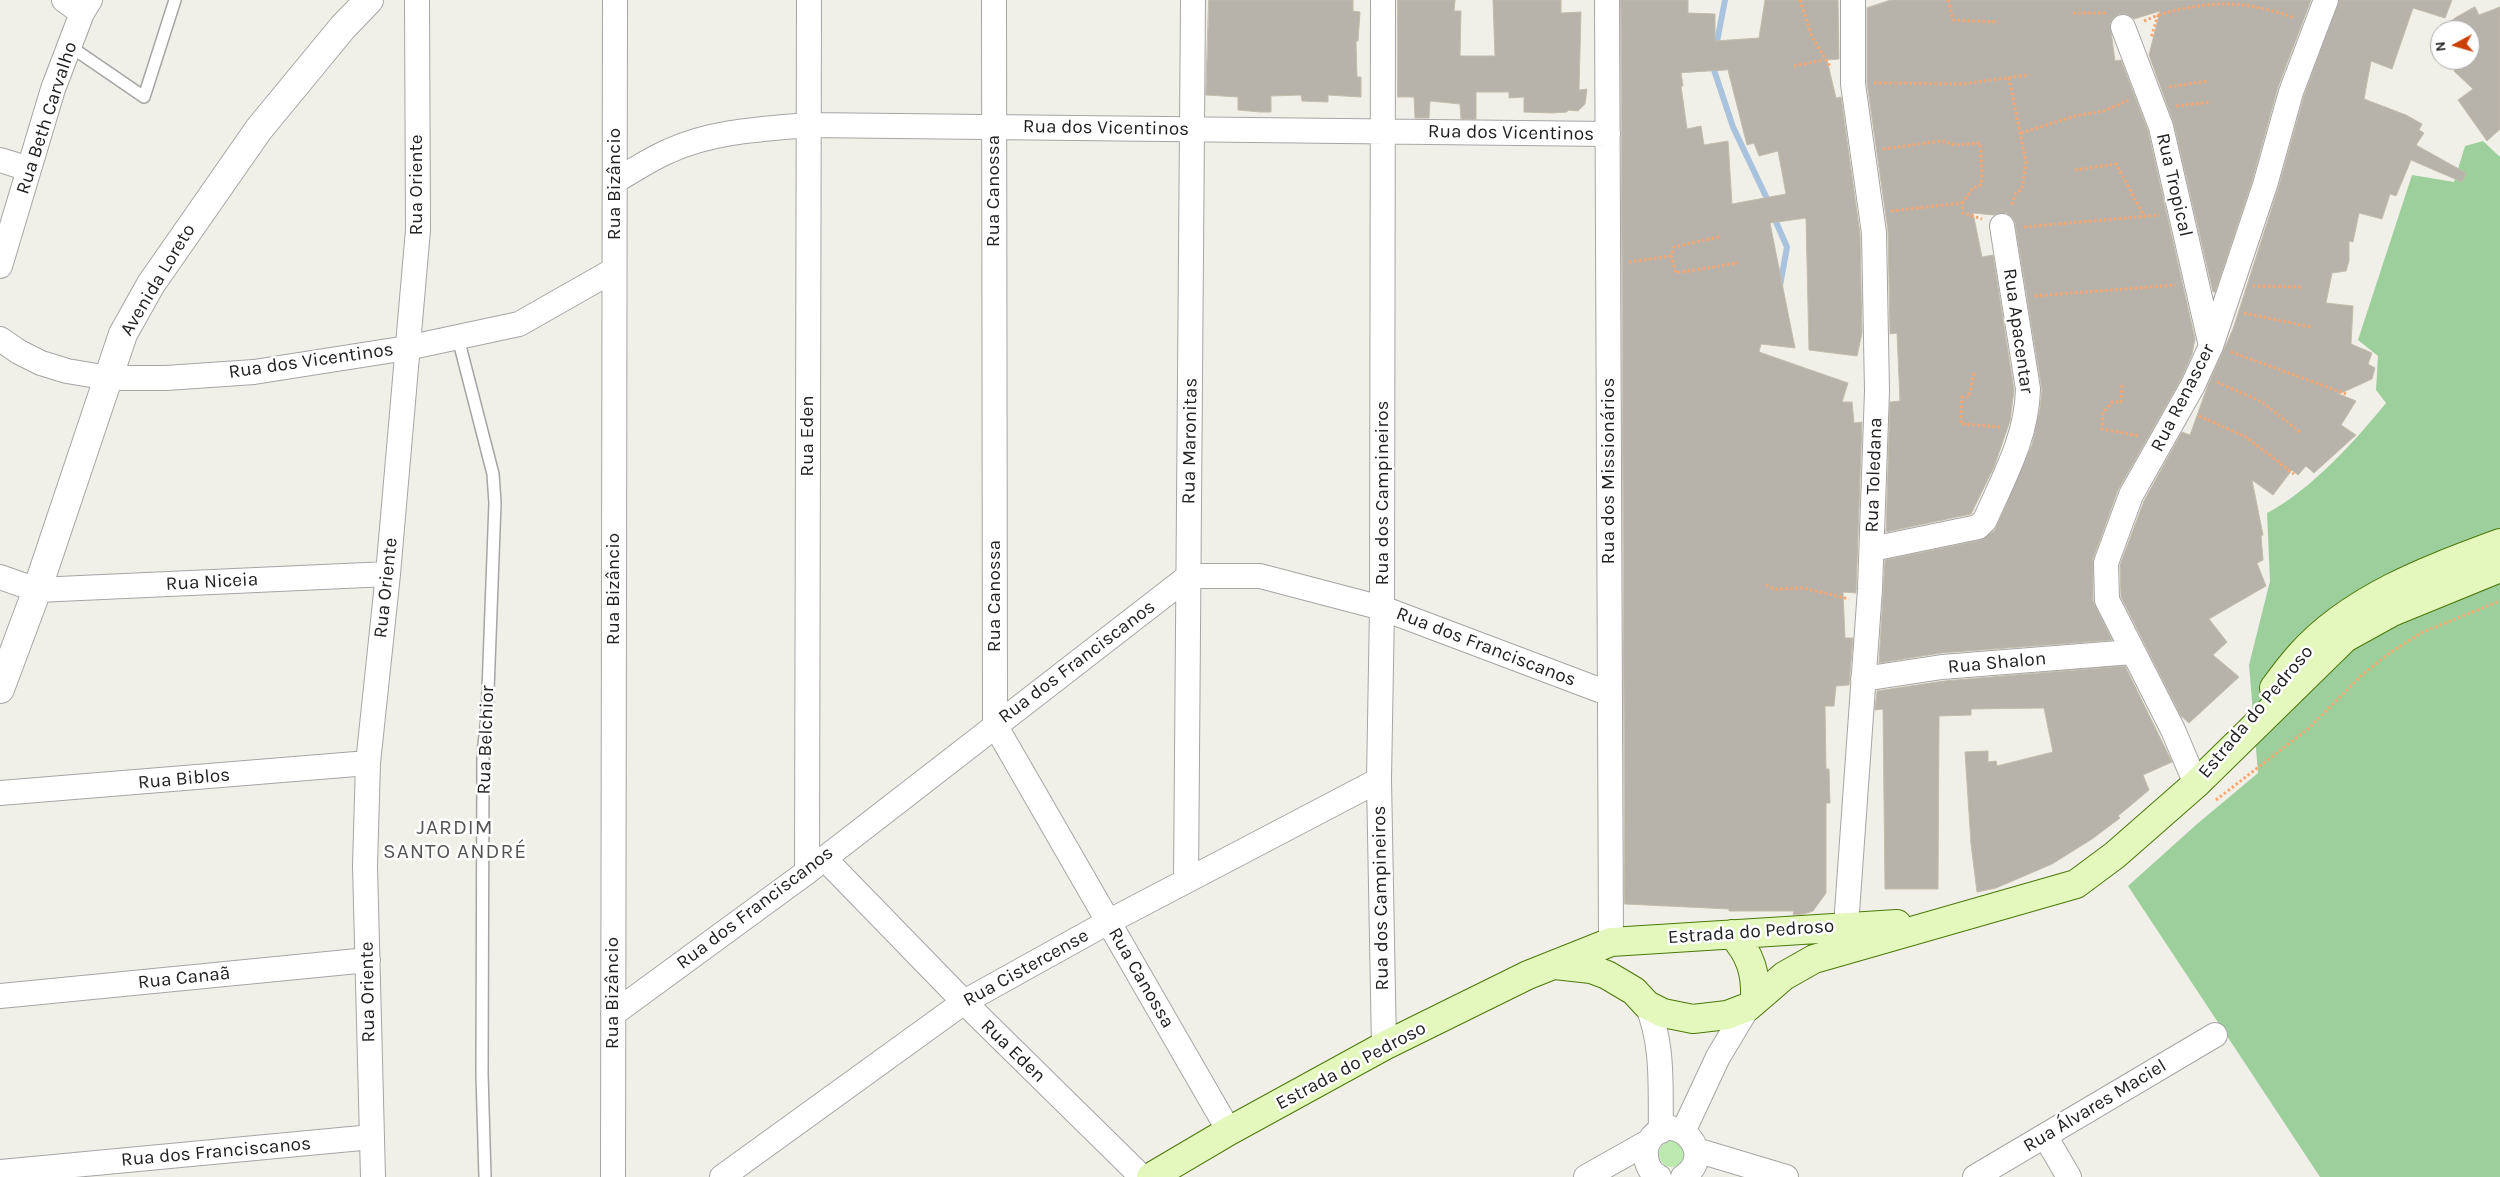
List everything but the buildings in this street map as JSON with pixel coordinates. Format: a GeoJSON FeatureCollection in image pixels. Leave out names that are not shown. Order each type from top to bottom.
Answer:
{"type":"FeatureCollection","features":[{"type":"Feature","properties":{"kind":"main road","name":"Estrada do Pedroso"},"geometry":{"type":"LineString","coordinates":[[2204,794],[2301,654],[2343,618],[2422,572],[2500,543]]}},
{"type":"Feature","properties":{"kind":"main road","name":"Estrada do Pedroso"},"geometry":{"type":"LineString","coordinates":[[1151,1177],[1228,1130],[1384,1046],[1528,975],[1611,942],[1732,934],[1844,938],[1950,922],[2076,884],[2204,794],[2345,638],[2392,612],[2500,568]]}},
{"type":"Feature","properties":{"kind":"main road"},"geometry":{"type":"LineString","coordinates":[[1732,934],[1750,959],[1756,978],[1751,1004]]}},
{"type":"Feature","properties":{"kind":"main road","name":"Estrada do Pedroso"},"geometry":{"type":"LineString","coordinates":[[1556,965],[1591,969],[1622,983],[1663,1013],[1693,1019],[1727,1015],[1751,1004],[1784,976],[1814,959],[1844,938]]}},
{"type":"Feature","properties":{"kind":"main road"},"geometry":{"type":"LineString","coordinates":[[1611,942],[1623,974],[1640,998]]}},
{"type":"Feature","properties":{"kind":"street","name":"Avenida Loreto"},"geometry":{"type":"LineString","coordinates":[[0,689],[36,590],[123,334],[151,284],[259,128],[343,27],[369,0]]}},
{"type":"Feature","properties":{"kind":"street","name":"Rua Oriente"},"geometry":{"type":"LineString","coordinates":[[373,1177],[365,866],[368,763],[388,574],[418,230],[417,0]]}},
{"type":"Feature","properties":{"kind":"street","name":"Rua Bizâncio"},"geometry":{"type":"LineString","coordinates":[[613,1177],[615,0]]}},
{"type":"Feature","properties":{"kind":"street","name":"Rua Eden"},"geometry":{"type":"LineString","coordinates":[[809,0],[815,864],[964,1002],[1142,1177]]}},
{"type":"Feature","properties":{"kind":"street","name":"Rua Canossa"},"geometry":{"type":"LineString","coordinates":[[994,0],[995,725],[1228,1130]]}},
{"type":"Feature","properties":{"kind":"street","name":"Rua Maronitas"},"geometry":{"type":"LineString","coordinates":[[1186,881],[1193,0]]}},
{"type":"Feature","properties":{"kind":"street","name":"Rua dos Campineiros"},"geometry":{"type":"LineString","coordinates":[[1384,0],[1382,608],[1379,780],[1384,1046]]}},
{"type":"Feature","properties":{"kind":"street","name":"Rua dos Missionários"},"geometry":{"type":"LineString","coordinates":[[1607,0],[1611,942]]}},
{"type":"Feature","properties":{"kind":"street","name":"Rua Renascer"},"geometry":{"type":"LineString","coordinates":[[2204,794],[2107,600],[2106,562],[2131,495],[2180,408],[2211,345],[2265,185],[2291,92],[2326,0]]}},
{"type":"Feature","properties":{"kind":"street","name":"Rua Toledana"},"geometry":{"type":"LineString","coordinates":[[1844,938],[1869,604],[1877,391],[1874,233],[1854,91],[1855,1]]}},
{"type":"Feature","properties":{"kind":"street","name":"Rua Beth Carvalho"},"geometry":{"type":"LineString","coordinates":[[0,266],[53,90],[71,47],[79,4]]}},
{"type":"Feature","properties":{"kind":"street","name":"Rua Tropical"},"geometry":{"type":"LineString","coordinates":[[2125,21],[2154,90],[2211,345]]}},
{"type":"Feature","properties":{"kind":"street","name":"Rua dos Vicentinos"},"geometry":{"type":"LineString","coordinates":[[615,181],[669,151],[706,138],[744,131],[809,125],[1608,134]]}},
{"type":"Feature","properties":{"kind":"street"},"geometry":{"type":"LineString","coordinates":[[0,160],[29,169]]}},
{"type":"Feature","properties":{"kind":"street","name":"Rua Apacentar"},"geometry":{"type":"LineString","coordinates":[[1872,549],[1978,527],[1985,520],[2024,428],[2028,389],[2002,226]]}},
{"type":"Feature","properties":{"kind":"street","name":"Rua dos Vicentinos"},"geometry":{"type":"LineString","coordinates":[[0,339],[19,352],[42,363],[67,371],[109,378],[166,378],[254,372],[408,348],[519,324],[614,270]]}},
{"type":"Feature","properties":{"kind":"street","name":"Rua Niceia"},"geometry":{"type":"LineString","coordinates":[[36,590],[388,574]]}},
{"type":"Feature","properties":{"kind":"street","name":"Rua dos Franciscanos"},"geometry":{"type":"LineString","coordinates":[[613,1014],[815,864],[1189,576],[1260,576],[1382,608],[1610,694]]}},
{"type":"Feature","properties":{"kind":"street"},"geometry":{"type":"LineString","coordinates":[[0,577],[36,590]]}},
{"type":"Feature","properties":{"kind":"street","name":"Rua Shalon"},"geometry":{"type":"LineString","coordinates":[[1863,679],[1942,667],[2132,652]]}},
{"type":"Feature","properties":{"kind":"street","name":"Rua Biblos"},"geometry":{"type":"LineString","coordinates":[[0,793],[368,763]]}},
{"type":"Feature","properties":{"kind":"street","name":"Rua Cistercense"},"geometry":{"type":"LineString","coordinates":[[722,1177],[964,1002],[1108,922],[1379,780]]}},
{"type":"Feature","properties":{"kind":"street","name":"Rua Canaã"},"geometry":{"type":"LineString","coordinates":[[0,996],[368,960]]}},
{"type":"Feature","properties":{"kind":"street"},"geometry":{"type":"LineString","coordinates":[[1640,998],[1656,1026],[1672,1139],[1695,1164],[1683,1177]]}},
{"type":"Feature","properties":{"kind":"street"},"geometry":{"type":"LineString","coordinates":[[1659,1177],[1649,1169],[1646,1160],[1672,1139],[1718,1057],[1751,1004]]}},
{"type":"Feature","properties":{"kind":"street","name":"Rua Álvares Maciel"},"geometry":{"type":"LineString","coordinates":[[1975,1177],[2215,1035]]}},
{"type":"Feature","properties":{"kind":"street"},"geometry":{"type":"LineString","coordinates":[[2045,1136],[2070,1177]]}},
{"type":"Feature","properties":{"kind":"street","name":"Rua dos Franciscanos"},"geometry":{"type":"LineString","coordinates":[[0,1172],[372,1137]]}},
{"type":"Feature","properties":{"kind":"street"},"geometry":{"type":"LineString","coordinates":[[1586,1177],[1672,1139],[1786,1177]]}},
{"type":"Feature","properties":{"kind":"lane"},"geometry":{"type":"LineString","coordinates":[[71,47],[144,97],[175,0]]}},
{"type":"Feature","properties":{"kind":"lane","name":"Rua Belchior"},"geometry":{"type":"LineString","coordinates":[[458,338],[493,474],[495,502],[487,717],[483,754],[482,1074],[484,1177]]}},
{"type":"Feature","properties":{"kind":"path"},"geometry":{"type":"LineString","coordinates":[[1800,0],[1812,37],[1824,60],[1854,91],[1962,84],[2029,75]]}},
{"type":"Feature","properties":{"kind":"path"},"geometry":{"type":"LineString","coordinates":[[1948,0],[1953,20],[1998,22]]}},
{"type":"Feature","properties":{"kind":"path"},"geometry":{"type":"LineString","coordinates":[[2190,0],[2191,5]]}},
{"type":"Feature","properties":{"kind":"path"},"geometry":{"type":"LineString","coordinates":[[2073,14],[2125,21],[2158,15],[2191,5],[2195,2],[2237,1],[2264,7],[2316,26]]}},
{"type":"Feature","properties":{"kind":"path"},"geometry":{"type":"LineString","coordinates":[[2151,38],[2158,15]]}},
{"type":"Feature","properties":{"kind":"path"},"geometry":{"type":"LineString","coordinates":[[1794,66],[1824,60]]}},
{"type":"Feature","properties":{"kind":"path"},"geometry":{"type":"LineString","coordinates":[[2002,226],[2010,220],[2016,194],[2022,189],[2026,162],[2009,78]]}},
{"type":"Feature","properties":{"kind":"path"},"geometry":{"type":"LineString","coordinates":[[2021,133],[2075,116],[2104,111],[2154,90],[2207,81]]}},
{"type":"Feature","properties":{"kind":"path"},"geometry":{"type":"LineString","coordinates":[[2168,107],[2211,102]]}},
{"type":"Feature","properties":{"kind":"path"},"geometry":{"type":"LineString","coordinates":[[1862,151],[1942,141],[1955,145],[1980,143],[1982,173],[1980,185],[1972,188],[1962,203],[1963,213],[2002,226],[2020,227],[2089,223],[2180,212]]}},
{"type":"Feature","properties":{"kind":"path"},"geometry":{"type":"LineString","coordinates":[[2075,170],[2116,164],[2144,216]]}},
{"type":"Feature","properties":{"kind":"path"},"geometry":{"type":"LineString","coordinates":[[1871,213],[1962,203]]}},
{"type":"Feature","properties":{"kind":"path"},"geometry":{"type":"LineString","coordinates":[[1719,237],[1674,247],[1671,256],[1676,273],[1738,263]]}},
{"type":"Feature","properties":{"kind":"path"},"geometry":{"type":"LineString","coordinates":[[1635,261],[1671,256]]}},
{"type":"Feature","properties":{"kind":"path"},"geometry":{"type":"LineString","coordinates":[[2015,298],[2197,284]]}},
{"type":"Feature","properties":{"kind":"path"},"geometry":{"type":"LineString","coordinates":[[2228,295],[2302,287]]}},
{"type":"Feature","properties":{"kind":"path"},"geometry":{"type":"LineString","coordinates":[[2228,295],[2246,314],[2310,327]]}},
{"type":"Feature","properties":{"kind":"path"},"geometry":{"type":"LineString","coordinates":[[2211,345],[2346,394]]}},
{"type":"Feature","properties":{"kind":"path"},"geometry":{"type":"LineString","coordinates":[[1974,373],[1969,397],[1962,397],[1961,424],[2024,428]]}},
{"type":"Feature","properties":{"kind":"path"},"geometry":{"type":"LineString","coordinates":[[2198,374],[2262,402],[2302,433]]}},
{"type":"Feature","properties":{"kind":"path"},"geometry":{"type":"LineString","coordinates":[[2122,385],[2120,402],[2112,402],[2103,413],[2102,430],[2161,442]]}},
{"type":"Feature","properties":{"kind":"path"},"geometry":{"type":"LineString","coordinates":[[2180,408],[2246,437],[2294,474]]}},
{"type":"Feature","properties":{"kind":"path"},"geometry":{"type":"LineString","coordinates":[[1766,585],[1774,589],[1803,588],[1869,604]]}},
{"type":"Feature","properties":{"kind":"path"},"geometry":{"type":"LineString","coordinates":[[2204,794],[2309,728],[2362,675],[2391,652],[2423,632],[2500,601]]}},
{"type":"Feature","properties":{"kind":"green space"},"geometry":{"type":"Polygon","coordinates":[[[2483,141],[2500,157],[2500,1177],[2320,1177],[2128,886],[2197,824],[2258,773],[2249,665],[2270,581],[2267,513],[2300,492],[2316,478],[2346,449],[2386,403],[2376,390],[2378,356],[2358,340],[2412,175],[2454,182],[2465,146],[2483,141]]]}},
{"type":"Feature","properties":{"kind":"green space"},"geometry":{"type":"Polygon","coordinates":[[[1672,1141],[1681,1145],[1685,1154],[1681,1163],[1672,1167],[1663,1163],[1659,1154],[1663,1145],[1672,1141]]]}},
{"type":"Feature","properties":{"kind":"waterway"},"geometry":{"type":"LineString","coordinates":[[1716,47],[1725,0]]}},
{"type":"Feature","properties":{"kind":"waterway"},"geometry":{"type":"LineString","coordinates":[[1712,64],[1733,127],[1770,205]]}},
{"type":"Feature","properties":{"kind":"waterway"},"geometry":{"type":"LineString","coordinates":[[1773,215],[1787,247],[1780,286]]}},
{"type":"Feature","properties":{"kind":"district","name":"JARDIM SANTO ANDRÉ"},"geometry":{"type":"Point","coordinates":[455,840]}}]}
